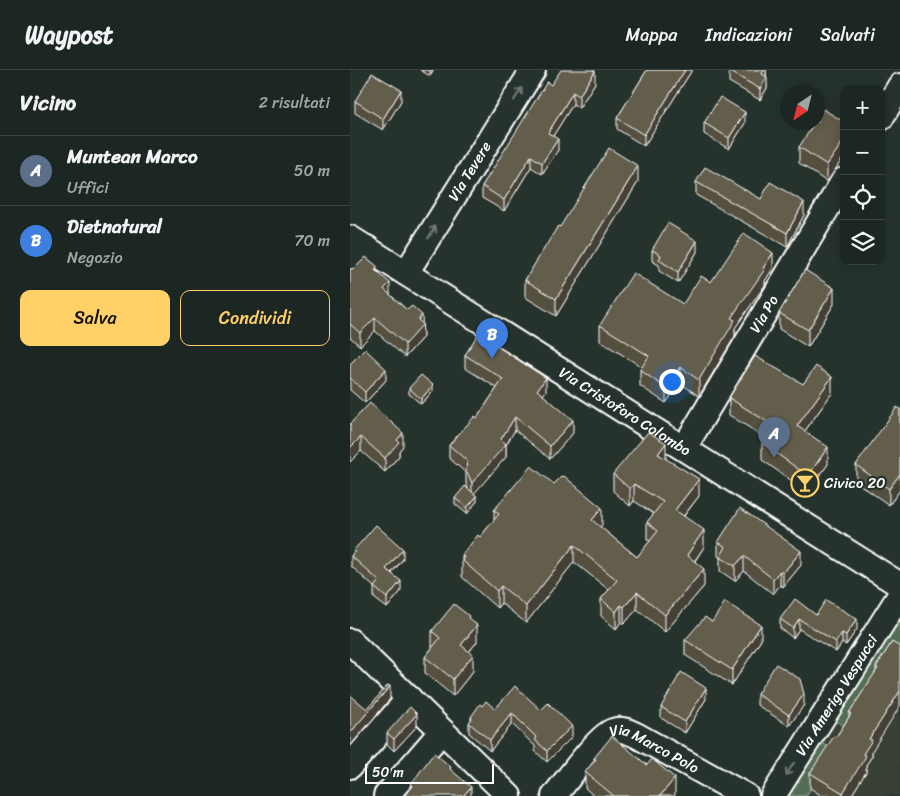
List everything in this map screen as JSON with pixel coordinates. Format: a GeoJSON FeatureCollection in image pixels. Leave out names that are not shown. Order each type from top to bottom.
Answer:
{"type":"FeatureCollection","features":[{"type":"Feature","properties":{"kind":"street","name":"Via Tevere"},"geometry":{"type":"LineString","coordinates":[[406,273],[533,70]]}},
{"type":"Feature","properties":{"kind":"street"},"geometry":{"type":"LineString","coordinates":[[885,111],[900,86]]}},
{"type":"Feature","properties":{"kind":"street","name":"Via Po"},"geometry":{"type":"LineString","coordinates":[[684,448],[840,187]]}},
{"type":"Feature","properties":{"kind":"street","name":"Via Cristoforo Colombo"},"geometry":{"type":"LineString","coordinates":[[358,243],[900,585]]}},
{"type":"Feature","properties":{"kind":"street"},"geometry":{"type":"LineString","coordinates":[[350,268],[358,243]]}},
{"type":"Feature","properties":{"kind":"street","name":"Via Amerigo Vespucci"},"geometry":{"type":"LineString","coordinates":[[773,796],[900,595]]}},
{"type":"Feature","properties":{"kind":"street"},"geometry":{"type":"LineString","coordinates":[[350,641],[442,730],[499,792]]}},
{"type":"Feature","properties":{"kind":"street"},"geometry":{"type":"LineString","coordinates":[[350,766],[409,698]]}},
{"type":"Feature","properties":{"kind":"street"},"geometry":{"type":"LineString","coordinates":[[386,796],[442,730]]}},
{"type":"Feature","properties":{"kind":"street","name":"Via Marco Polo"},"geometry":{"type":"LineString","coordinates":[[554,796],[599,741],[610,732],[619,730],[636,735],[746,796]]}},
{"type":"Feature","properties":{"kind":"shaded area"},"geometry":{"type":"Polygon","coordinates":[[[900,618],[900,796],[788,796],[788,794],[900,618]]]}},
{"type":"Feature","properties":{"kind":"green space"},"geometry":{"type":"Polygon","coordinates":[[[900,618],[900,663],[849,729],[835,720],[900,618]]]}},
{"type":"Feature","properties":{"kind":"green space"},"geometry":{"type":"Polygon","coordinates":[[[821,742],[830,748],[830,758],[806,796],[788,796],[821,742]]]}},
{"type":"Feature","properties":{"kind":"building"},"geometry":{"type":"Polygon","coordinates":[[[561,70],[595,71],[579,96],[573,92],[548,133],[558,139],[542,163],[531,156],[504,200],[482,186],[547,82],[551,85],[561,70]]]}},
{"type":"Feature","properties":{"kind":"building"},"geometry":{"type":"Polygon","coordinates":[[[647,70],[685,70],[644,135],[617,118],[647,70]]]}},
{"type":"Feature","properties":{"kind":"building"},"geometry":{"type":"Polygon","coordinates":[[[730,70],[764,70],[762,74],[767,77],[760,89],[730,70]]]}},
{"type":"Feature","properties":{"kind":"building"},"geometry":{"type":"Polygon","coordinates":[[[372,73],[401,90],[383,119],[355,101],[372,73]]]}},
{"type":"Feature","properties":{"kind":"building"},"geometry":{"type":"Polygon","coordinates":[[[720,97],[745,112],[729,138],[704,123],[720,97]]]}},
{"type":"Feature","properties":{"kind":"building"},"geometry":{"type":"Polygon","coordinates":[[[825,110],[840,120],[840,146],[827,165],[799,147],[810,130],[825,130],[825,110]]]}},
{"type":"Feature","properties":{"kind":"building"},"geometry":{"type":"Polygon","coordinates":[[[609,148],[638,166],[556,299],[525,280],[609,148]]]}},
{"type":"Feature","properties":{"kind":"building"},"geometry":{"type":"Polygon","coordinates":[[[705,167],[761,199],[770,182],[804,202],[787,233],[696,182],[705,167]]]}},
{"type":"Feature","properties":{"kind":"building"},"geometry":{"type":"Polygon","coordinates":[[[668,223],[697,241],[678,272],[659,260],[661,255],[652,250],[668,223]]]}},
{"type":"Feature","properties":{"kind":"building"},"geometry":{"type":"Polygon","coordinates":[[[744,233],[773,253],[763,268],[765,269],[731,318],[735,320],[699,380],[680,367],[666,388],[640,370],[649,356],[600,325],[633,273],[683,304],[701,276],[711,282],[744,233]]]}},
{"type":"Feature","properties":{"kind":"building"},"geometry":{"type":"Polygon","coordinates":[[[366,257],[378,267],[375,270],[390,283],[384,289],[407,310],[412,306],[422,315],[418,320],[423,324],[405,344],[375,318],[360,333],[350,324],[350,269],[355,268],[366,257]]]}},
{"type":"Feature","properties":{"kind":"building"},"geometry":{"type":"Polygon","coordinates":[[[805,270],[834,288],[808,330],[779,313],[805,270]]]}},
{"type":"Feature","properties":{"kind":"building"},"geometry":{"type":"Polygon","coordinates":[[[478,334],[546,378],[537,390],[573,420],[550,446],[515,417],[501,439],[506,444],[472,483],[466,470],[467,461],[449,445],[475,416],[477,418],[503,379],[465,355],[478,334]]]}},
{"type":"Feature","properties":{"kind":"building"},"geometry":{"type":"Polygon","coordinates":[[[365,349],[386,369],[365,392],[350,378],[350,364],[365,349]]]}},
{"type":"Feature","properties":{"kind":"building"},"geometry":{"type":"Polygon","coordinates":[[[755,356],[803,384],[816,366],[832,377],[797,426],[828,447],[808,476],[762,443],[774,426],[729,398],[755,356]]]}},
{"type":"Feature","properties":{"kind":"building"},"geometry":{"type":"Polygon","coordinates":[[[421,375],[433,385],[421,399],[409,388],[421,375]]]}},
{"type":"Feature","properties":{"kind":"building"},"geometry":{"type":"Polygon","coordinates":[[[370,403],[403,433],[397,440],[399,442],[385,458],[361,437],[350,448],[350,424],[370,403]]]}},
{"type":"Feature","properties":{"kind":"building"},"geometry":{"type":"Polygon","coordinates":[[[897,407],[900,409],[900,474],[889,489],[856,465],[897,407]]]}},
{"type":"Feature","properties":{"kind":"building"},"geometry":{"type":"Polygon","coordinates":[[[648,432],[666,443],[658,454],[699,479],[675,510],[704,530],[687,555],[704,569],[665,615],[637,592],[624,607],[621,605],[616,612],[601,599],[617,580],[574,545],[526,606],[501,586],[497,591],[462,560],[464,557],[462,555],[478,535],[480,537],[499,514],[494,510],[531,466],[554,484],[564,476],[602,508],[592,520],[637,557],[658,531],[647,522],[663,502],[634,484],[630,489],[613,474],[648,432]]]}},
{"type":"Feature","properties":{"kind":"building"},"geometry":{"type":"Polygon","coordinates":[[[465,486],[477,496],[467,508],[455,498],[465,486]]]}},
{"type":"Feature","properties":{"kind":"building"},"geometry":{"type":"Polygon","coordinates":[[[740,508],[801,551],[783,573],[780,571],[773,579],[744,556],[735,566],[720,557],[726,547],[718,542],[740,508]]]}},
{"type":"Feature","properties":{"kind":"building"},"geometry":{"type":"Polygon","coordinates":[[[376,525],[403,549],[386,569],[401,581],[387,598],[374,587],[379,581],[351,556],[376,525]]]}},
{"type":"Feature","properties":{"kind":"building"},"geometry":{"type":"Polygon","coordinates":[[[795,599],[816,615],[826,600],[857,619],[846,635],[842,633],[836,642],[799,619],[793,628],[780,619],[795,599]]]}},
{"type":"Feature","properties":{"kind":"building"},"geometry":{"type":"Polygon","coordinates":[[[725,602],[761,625],[732,670],[685,640],[705,617],[712,622],[725,602]]]}},
{"type":"Feature","properties":{"kind":"building"},"geometry":{"type":"Polygon","coordinates":[[[454,604],[477,625],[461,645],[473,655],[453,679],[425,657],[440,638],[432,631],[454,604]]]}},
{"type":"Feature","properties":{"kind":"building"},"geometry":{"type":"Polygon","coordinates":[[[892,642],[900,647],[900,691],[869,739],[872,740],[863,754],[866,756],[843,793],[810,773],[851,714],[849,713],[892,642]]]}},
{"type":"Feature","properties":{"kind":"building"},"geometry":{"type":"Polygon","coordinates":[[[776,664],[800,679],[804,694],[789,715],[757,694],[776,664]]]}},
{"type":"Feature","properties":{"kind":"building"},"geometry":{"type":"Polygon","coordinates":[[[681,672],[706,688],[685,722],[661,707],[681,672]]]}},
{"type":"Feature","properties":{"kind":"building"},"geometry":{"type":"Polygon","coordinates":[[[388,685],[390,686],[350,733],[350,695],[367,709],[388,685]]]}},
{"type":"Feature","properties":{"kind":"building"},"geometry":{"type":"Polygon","coordinates":[[[515,686],[541,710],[548,703],[572,726],[547,751],[512,713],[490,740],[469,723],[480,704],[482,706],[486,701],[495,709],[515,686]]]}},
{"type":"Feature","properties":{"kind":"building"},"geometry":{"type":"Polygon","coordinates":[[[410,707],[417,714],[394,739],[387,733],[410,707]]]}},
{"type":"Feature","properties":{"kind":"building"},"geometry":{"type":"Polygon","coordinates":[[[612,736],[647,765],[652,759],[675,778],[660,796],[614,796],[585,772],[612,736]]]}},
{"type":"Feature","properties":{"kind":"building"},"geometry":{"type":"Polygon","coordinates":[[[434,753],[471,787],[463,796],[405,796],[413,786],[411,784],[434,753]]]}},
{"type":"Feature","properties":{"kind":"place","name":"Dietnatural"},"geometry":{"type":"Point","coordinates":[492,359]}},
{"type":"Feature","properties":{"kind":"place","name":"Muntean Marco"},"geometry":{"type":"Point","coordinates":[774,458]}},
{"type":"Feature","properties":{"kind":"place","name":"Civico 20"},"geometry":{"type":"Point","coordinates":[805,483]}}]}
